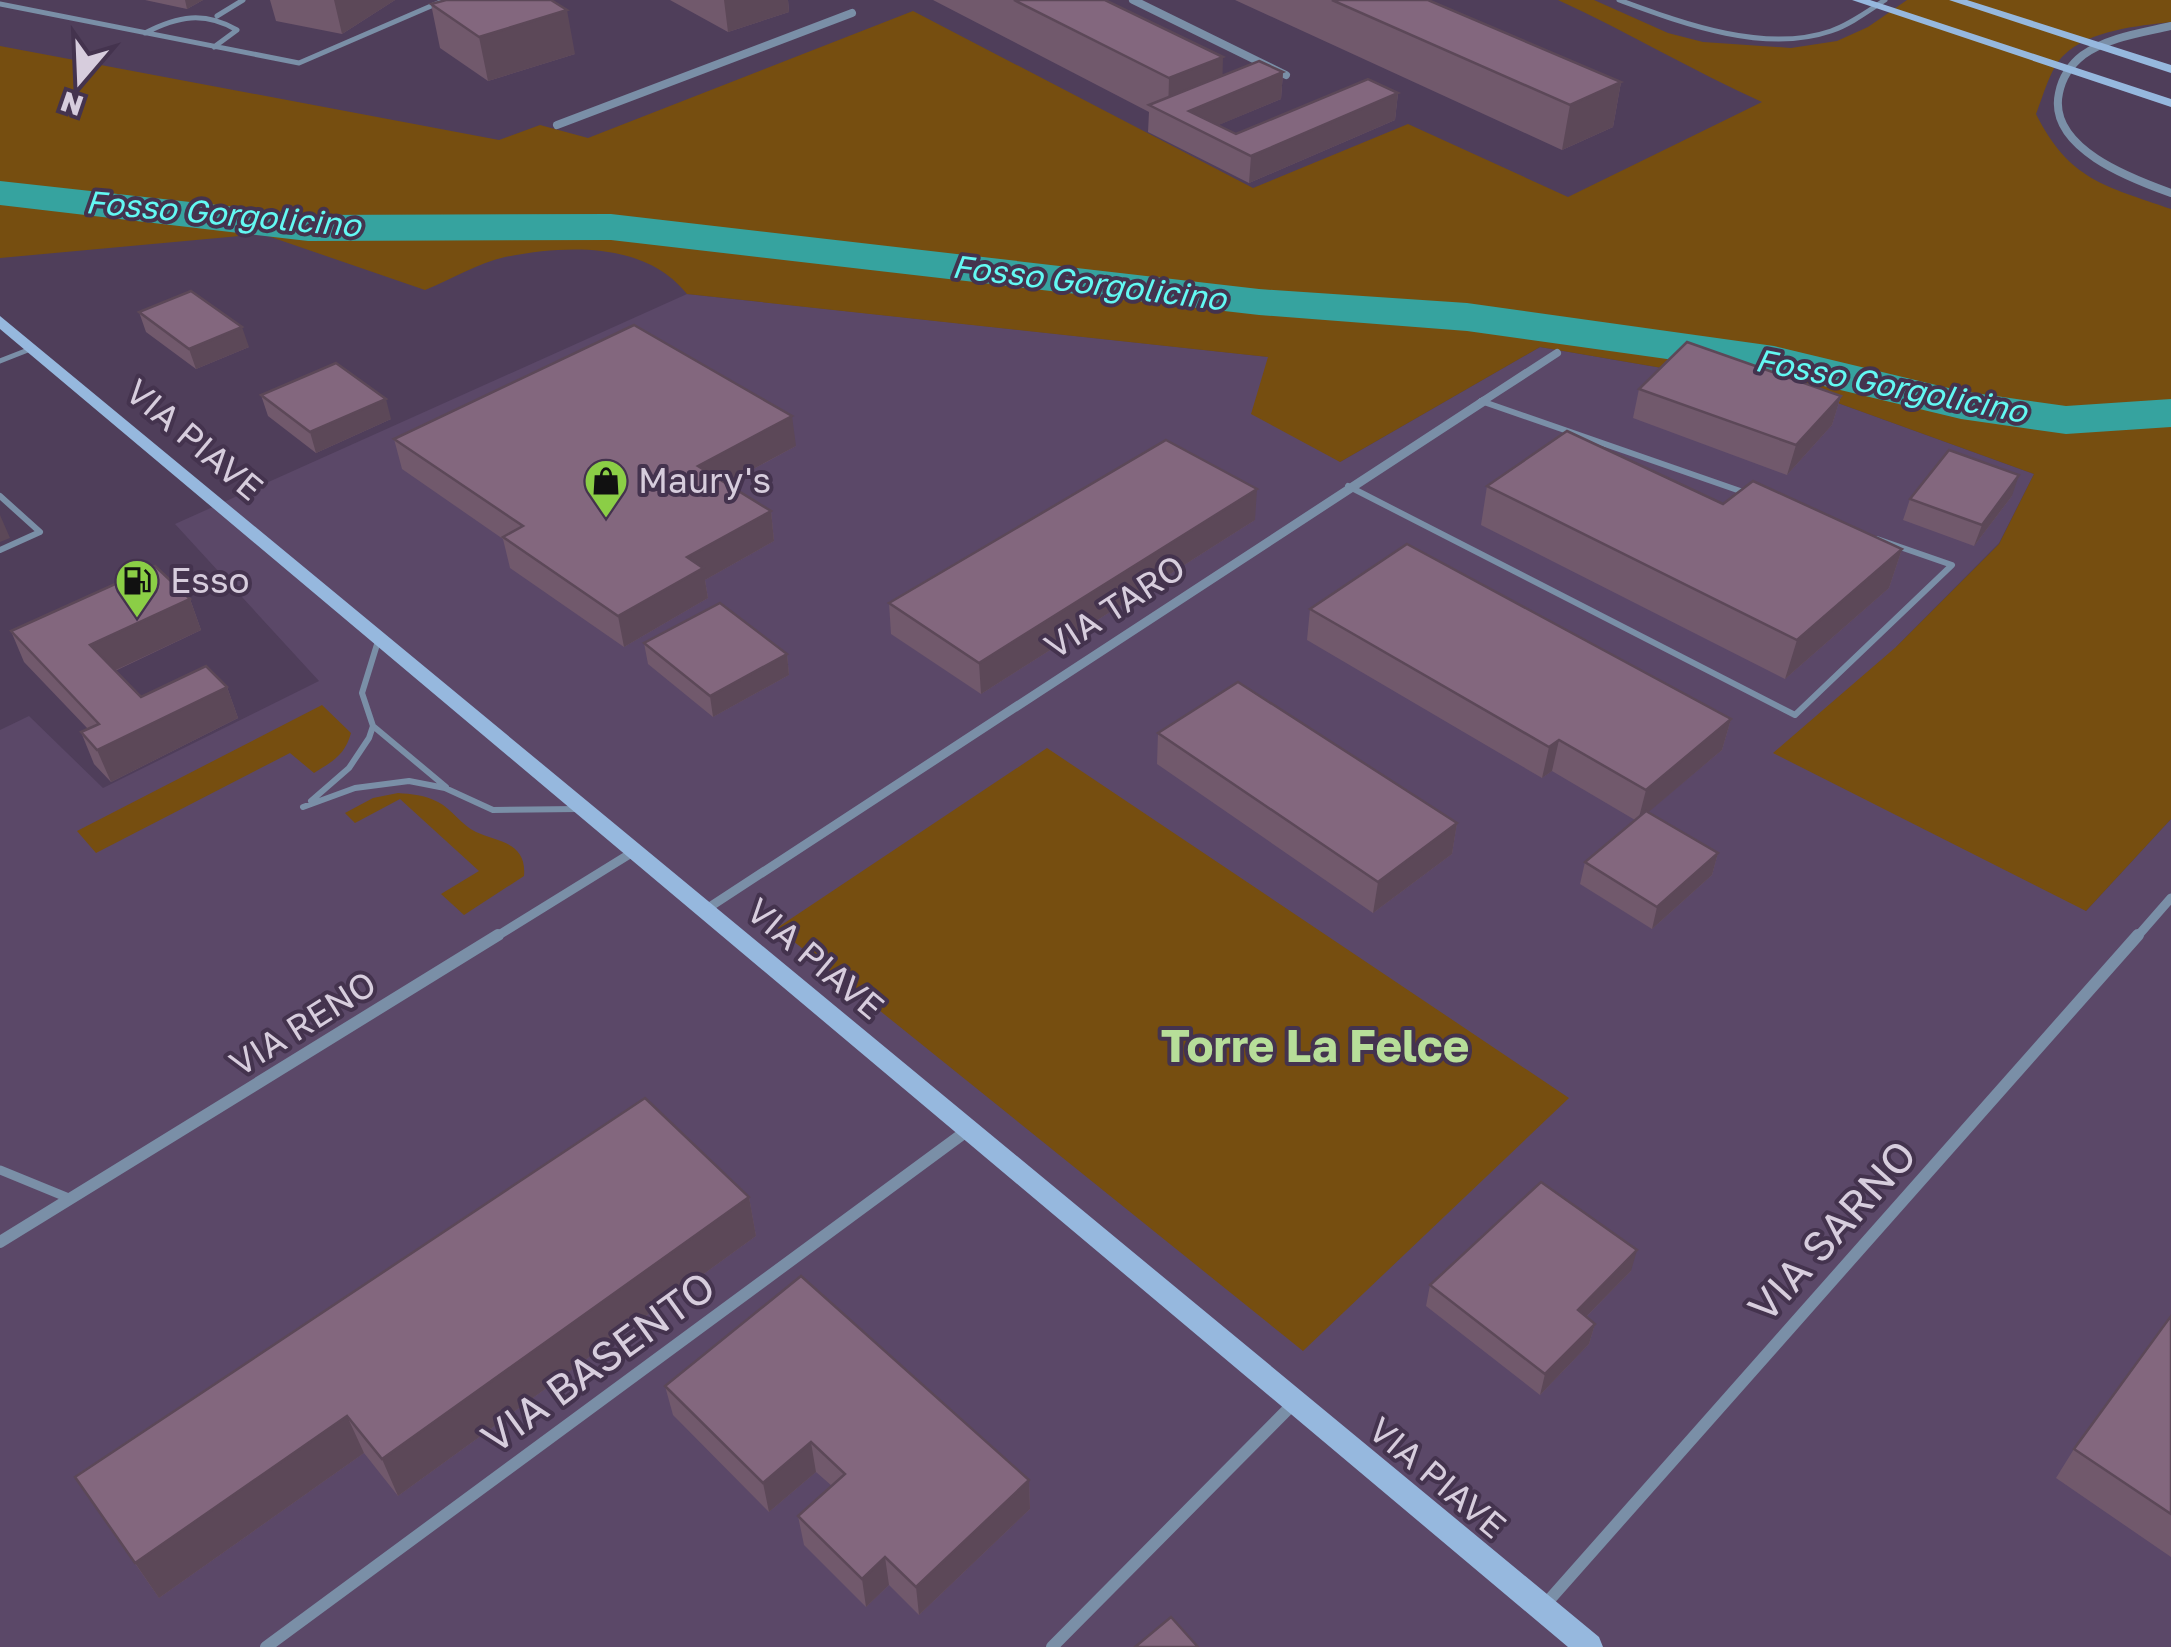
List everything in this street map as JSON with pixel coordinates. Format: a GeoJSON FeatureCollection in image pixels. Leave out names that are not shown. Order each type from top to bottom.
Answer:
{"type":"FeatureCollection","features":[{"type":"Feature","properties":{"kind":"main road"},"geometry":{"type":"LineString","coordinates":[[1858,0],[2171,103]]}},
{"type":"Feature","properties":{"kind":"main road"},"geometry":{"type":"LineString","coordinates":[[1955,0],[2171,69]]}},
{"type":"Feature","properties":{"kind":"main road","name":"VIA PIAVE"},"geometry":{"type":"LineString","coordinates":[[2,326],[34,348],[1588,1647]]}},
{"type":"Feature","properties":{"kind":"street"},"geometry":{"type":"LineString","coordinates":[[1134,0],[1286,75]]}},
{"type":"Feature","properties":{"kind":"street"},"geometry":{"type":"LineString","coordinates":[[557,124],[852,12]]}},
{"type":"Feature","properties":{"kind":"street"},"geometry":{"type":"LineString","coordinates":[[2171,26],[2108,39],[2074,58],[2058,84],[2058,112],[2069,137],[2096,163],[2171,194]]}},
{"type":"Feature","properties":{"kind":"street","name":"VIA TARO"},"geometry":{"type":"LineString","coordinates":[[705,910],[1557,352]]}},
{"type":"Feature","properties":{"kind":"street","name":"VIA RENO"},"geometry":{"type":"LineString","coordinates":[[0,1242],[633,852]]}},
{"type":"Feature","properties":{"kind":"street","name":"VIA SARNO"},"geometry":{"type":"LineString","coordinates":[[1542,1608],[2171,898]]}},
{"type":"Feature","properties":{"kind":"street","name":"VIA BASENTO"},"geometry":{"type":"LineString","coordinates":[[266,1647],[968,1129]]}},
{"type":"Feature","properties":{"kind":"street"},"geometry":{"type":"LineString","coordinates":[[1052,1647],[1295,1402]]}},
{"type":"Feature","properties":{"kind":"lane"},"geometry":{"type":"LineString","coordinates":[[145,33],[173,17],[216,16],[243,0]]}},
{"type":"Feature","properties":{"kind":"lane"},"geometry":{"type":"LineString","coordinates":[[0,4],[299,64],[446,0]]}},
{"type":"Feature","properties":{"kind":"lane"},"geometry":{"type":"LineString","coordinates":[[1619,0],[1675,21],[1736,34],[1789,36],[1826,32],[1885,0]]}},
{"type":"Feature","properties":{"kind":"lane"},"geometry":{"type":"LineString","coordinates":[[214,46],[237,30],[216,16]]}},
{"type":"Feature","properties":{"kind":"lane"},"geometry":{"type":"LineString","coordinates":[[0,362],[34,348]]}},
{"type":"Feature","properties":{"kind":"lane"},"geometry":{"type":"LineString","coordinates":[[1480,401],[1764,500]]}},
{"type":"Feature","properties":{"kind":"lane"},"geometry":{"type":"LineString","coordinates":[[1348,486],[1795,715],[1952,565],[1858,532]]}},
{"type":"Feature","properties":{"kind":"lane"},"geometry":{"type":"LineString","coordinates":[[0,496],[40,532],[0,550]]}},
{"type":"Feature","properties":{"kind":"lane"},"geometry":{"type":"LineString","coordinates":[[380,638],[359,692],[362,711],[373,726],[471,804],[500,811],[583,809]]}},
{"type":"Feature","properties":{"kind":"lane"},"geometry":{"type":"LineString","coordinates":[[373,726],[368,746],[353,766],[304,807],[351,788],[389,782],[420,781],[448,788]]}},
{"type":"Feature","properties":{"kind":"lane"},"geometry":{"type":"LineString","coordinates":[[0,1170],[71,1198]]}},
{"type":"Feature","properties":{"kind":"shaded area"},"geometry":{"type":"Polygon","coordinates":[[[1558,0],[1594,0],[1668,33],[1703,42],[1791,48],[1837,41],[1868,27],[1907,0],[2171,0],[2171,22],[2100,35],[2064,55],[2051,75],[2036,114],[2062,153],[2091,178],[2171,209],[2171,819],[2086,911],[1773,753],[1896,647],[1999,544],[2034,474],[1813,394],[1540,347],[1340,462],[1251,414],[1268,357],[687,294],[649,264],[603,251],[553,250],[505,257],[425,290],[262,234],[0,258],[0,46],[499,140],[540,125],[588,138],[913,11],[1253,188],[1408,124],[1568,197],[1762,102],[1558,0]]]}},
{"type":"Feature","properties":{"kind":"shaded area"},"geometry":{"type":"Polygon","coordinates":[[[687,294],[1269,357],[1340,462],[1540,347],[1813,394],[2034,474],[1999,543],[1896,647],[2086,911],[2171,819],[2171,1647],[0,1647],[0,730],[29,716],[103,788],[319,681],[175,524],[687,294]]]}},
{"type":"Feature","properties":{"kind":"shaded area"},"geometry":{"type":"Polygon","coordinates":[[[322,705],[351,733],[342,752],[314,773],[290,753],[96,853],[77,831],[322,705]]]}},
{"type":"Feature","properties":{"kind":"shaded area"},"geometry":{"type":"Polygon","coordinates":[[[1047,748],[1569,1098],[1303,1351],[777,928],[1047,748]]]}},
{"type":"Feature","properties":{"kind":"shaded area"},"geometry":{"type":"Polygon","coordinates":[[[398,793],[433,800],[471,829],[509,845],[521,856],[524,876],[464,915],[441,894],[479,871],[400,799],[355,823],[345,813],[373,798],[398,793]]]}},
{"type":"Feature","properties":{"kind":"building"},"geometry":{"type":"Polygon","coordinates":[[[446,0],[551,0],[567,10],[479,37],[431,4],[446,0]]]}},
{"type":"Feature","properties":{"kind":"building"},"geometry":{"type":"Polygon","coordinates":[[[1014,0],[1105,0],[1223,57],[1169,78],[1014,0]]]}},
{"type":"Feature","properties":{"kind":"building"},"geometry":{"type":"Polygon","coordinates":[[[1332,0],[1428,0],[1621,82],[1570,105],[1332,0]]]}},
{"type":"Feature","properties":{"kind":"building"},"geometry":{"type":"Polygon","coordinates":[[[1259,61],[1283,72],[1189,111],[1236,134],[1368,79],[1398,93],[1251,156],[1149,105],[1259,61]]]}},
{"type":"Feature","properties":{"kind":"building"},"geometry":{"type":"Polygon","coordinates":[[[191,291],[242,327],[189,349],[139,312],[191,291]]]}},
{"type":"Feature","properties":{"kind":"building","name":"Maury's"},"geometry":{"type":"Polygon","coordinates":[[[634,325],[792,416],[698,466],[771,511],[687,557],[703,568],[618,616],[503,537],[523,526],[394,439],[634,325]]]}},
{"type":"Feature","properties":{"kind":"building"},"geometry":{"type":"Polygon","coordinates":[[[1687,342],[1841,396],[1796,445],[1639,389],[1687,342]]]}},
{"type":"Feature","properties":{"kind":"building"},"geometry":{"type":"Polygon","coordinates":[[[336,363],[386,399],[310,432],[261,395],[336,363]]]}},
{"type":"Feature","properties":{"kind":"building"},"geometry":{"type":"Polygon","coordinates":[[[1567,431],[1723,504],[1753,481],[1902,549],[1797,640],[1487,486],[1567,431]]]}},
{"type":"Feature","properties":{"kind":"building"},"geometry":{"type":"Polygon","coordinates":[[[1166,440],[1257,489],[979,663],[889,603],[1166,440]]]}},
{"type":"Feature","properties":{"kind":"building"},"geometry":{"type":"Polygon","coordinates":[[[1949,450],[2019,475],[1982,525],[1910,499],[1949,450]]]}},
{"type":"Feature","properties":{"kind":"building"},"geometry":{"type":"Polygon","coordinates":[[[1407,544],[1731,719],[1646,790],[1559,740],[1549,747],[1310,609],[1407,544]]]}},
{"type":"Feature","properties":{"kind":"building"},"geometry":{"type":"Polygon","coordinates":[[[155,566],[190,599],[90,645],[141,697],[206,666],[227,687],[97,750],[81,732],[99,724],[11,631],[155,566]]]}},
{"type":"Feature","properties":{"kind":"building"},"geometry":{"type":"Polygon","coordinates":[[[720,603],[787,654],[710,696],[644,643],[720,603]]]}},
{"type":"Feature","properties":{"kind":"building"},"geometry":{"type":"Polygon","coordinates":[[[1238,682],[1457,823],[1378,882],[1158,733],[1238,682]]]}},
{"type":"Feature","properties":{"kind":"building"},"geometry":{"type":"Polygon","coordinates":[[[1646,811],[1718,853],[1657,907],[1585,862],[1646,811]]]}},
{"type":"Feature","properties":{"kind":"building"},"geometry":{"type":"Polygon","coordinates":[[[645,1098],[749,1197],[382,1459],[347,1416],[135,1563],[75,1477],[645,1098]]]}},
{"type":"Feature","properties":{"kind":"building"},"geometry":{"type":"Polygon","coordinates":[[[1541,1182],[1637,1250],[1578,1310],[1595,1324],[1545,1374],[1430,1285],[1541,1182]]]}},
{"type":"Feature","properties":{"kind":"building"},"geometry":{"type":"Polygon","coordinates":[[[801,1276],[1029,1480],[916,1587],[885,1557],[862,1579],[798,1516],[845,1474],[811,1442],[763,1483],[665,1386],[801,1276]]]}},
{"type":"Feature","properties":{"kind":"building"},"geometry":{"type":"Polygon","coordinates":[[[2171,1316],[2171,1514],[2074,1449],[2171,1316]]]}},
{"type":"Feature","properties":{"kind":"building"},"geometry":{"type":"Polygon","coordinates":[[[1171,1617],[1198,1647],[1135,1647],[1171,1617]]]}},
{"type":"Feature","properties":{"kind":"waterway","name":"Fosso Gorgolicino"},"geometry":{"type":"LineString","coordinates":[[0,193],[308,228],[611,227],[1259,302],[1467,317],[1774,360],[1961,405],[2066,420],[2171,413]]}},
{"type":"Feature","properties":{"kind":"place","name":"Maury's"},"geometry":{"type":"Point","coordinates":[606,519]}},
{"type":"Feature","properties":{"kind":"place","name":"Esso"},"geometry":{"type":"Point","coordinates":[137,619]}},
{"type":"Feature","properties":{"kind":"district","name":"Torre La Felce"},"geometry":{"type":"Point","coordinates":[1315,1046]}}]}
